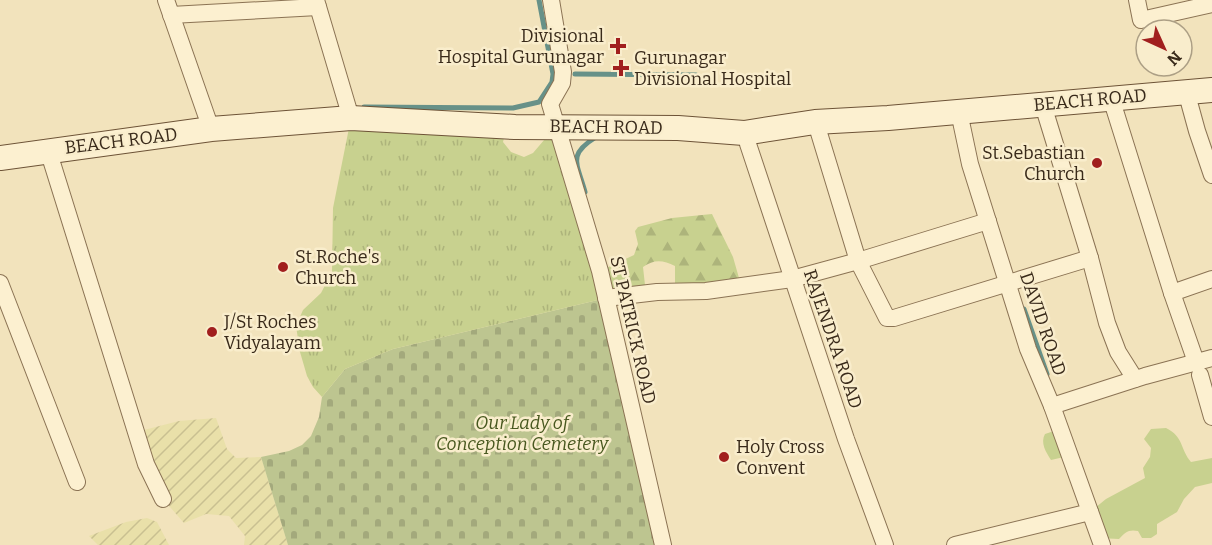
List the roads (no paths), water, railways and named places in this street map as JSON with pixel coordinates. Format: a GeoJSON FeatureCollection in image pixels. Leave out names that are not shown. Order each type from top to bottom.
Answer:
{"type":"FeatureCollection","features":[{"type":"Feature","properties":{"kind":"main road","name":"BEACH ROAD"},"geometry":{"type":"LineString","coordinates":[[0,158],[211,129],[351,118],[515,127],[678,128],[744,133],[815,122],[888,118],[1212,90]]}},
{"type":"Feature","properties":{"kind":"street","name":"ST PATRICK ROAD"},"geometry":{"type":"LineString","coordinates":[[551,0],[563,72],[562,83],[550,104],[606,298],[663,545]]}},
{"type":"Feature","properties":{"kind":"street"},"geometry":{"type":"LineString","coordinates":[[1137,0],[1141,20],[1212,4]]}},
{"type":"Feature","properties":{"kind":"street"},"geometry":{"type":"LineString","coordinates":[[211,129],[169,8],[317,3],[351,118]]}},
{"type":"Feature","properties":{"kind":"street"},"geometry":{"type":"LineString","coordinates":[[1186,91],[1212,175]]}},
{"type":"Feature","properties":{"kind":"street"},"geometry":{"type":"LineString","coordinates":[[1111,98],[1172,293],[1203,365],[1212,417]]}},
{"type":"Feature","properties":{"kind":"street"},"geometry":{"type":"LineString","coordinates":[[1043,105],[1090,258],[1107,323],[1118,352],[1135,379]]}},
{"type":"Feature","properties":{"kind":"street","name":"DAVID ROAD"},"geometry":{"type":"LineString","coordinates":[[959,112],[970,164],[1028,349],[1052,406],[1102,545]]}},
{"type":"Feature","properties":{"kind":"street"},"geometry":{"type":"LineString","coordinates":[[819,133],[858,261],[887,318],[894,318],[1090,258]]}},
{"type":"Feature","properties":{"kind":"street","name":"RAJENDRA ROAD"},"geometry":{"type":"LineString","coordinates":[[748,144],[846,439],[885,545]]}},
{"type":"Feature","properties":{"kind":"street"},"geometry":{"type":"LineString","coordinates":[[48,150],[146,464],[163,499]]}},
{"type":"Feature","properties":{"kind":"street"},"geometry":{"type":"LineString","coordinates":[[606,298],[657,292],[706,291],[792,279],[988,221]]}},
{"type":"Feature","properties":{"kind":"street"},"geometry":{"type":"LineString","coordinates":[[1172,293],[1212,279]]}},
{"type":"Feature","properties":{"kind":"street"},"geometry":{"type":"LineString","coordinates":[[0,283],[77,482]]}},
{"type":"Feature","properties":{"kind":"street"},"geometry":{"type":"LineString","coordinates":[[1052,406],[1135,379],[1203,365]]}},
{"type":"Feature","properties":{"kind":"street"},"geometry":{"type":"LineString","coordinates":[[955,545],[1090,512]]}},
{"type":"Feature","properties":{"kind":"waterway"},"geometry":{"type":"LineString","coordinates":[[364,107],[513,108],[539,102],[552,82],[553,74],[539,0]]}},
{"type":"Feature","properties":{"kind":"waterway"},"geometry":{"type":"LineString","coordinates":[[575,74],[696,75]]}},
{"type":"Feature","properties":{"kind":"waterway"},"geometry":{"type":"LineString","coordinates":[[585,192],[577,160],[581,149],[596,137]]}},
{"type":"Feature","properties":{"kind":"waterway"},"geometry":{"type":"LineString","coordinates":[[1024,309],[1047,374]]}},
{"type":"Feature","properties":{"kind":"place","name":"Divisional Hospital Gurunagar"},"geometry":{"type":"Point","coordinates":[618,46]}},
{"type":"Feature","properties":{"kind":"place","name":"Gurunagar Divisional Hospital"},"geometry":{"type":"Point","coordinates":[621,68]}},
{"type":"Feature","properties":{"kind":"place","name":"St.Sebastian Church"},"geometry":{"type":"Point","coordinates":[1097,163]}},
{"type":"Feature","properties":{"kind":"place","name":"St.Roche's Church"},"geometry":{"type":"Point","coordinates":[283,267]}},
{"type":"Feature","properties":{"kind":"place","name":"J/St Roches Vidyalayam"},"geometry":{"type":"Point","coordinates":[212,332]}},
{"type":"Feature","properties":{"kind":"place","name":"Holy Cross Convent"},"geometry":{"type":"Point","coordinates":[724,457]}},
{"type":"Feature","properties":{"kind":"park label","name":"Our Lady of Conception Cemetery"},"geometry":{"type":"Point","coordinates":[522,433]}}]}
